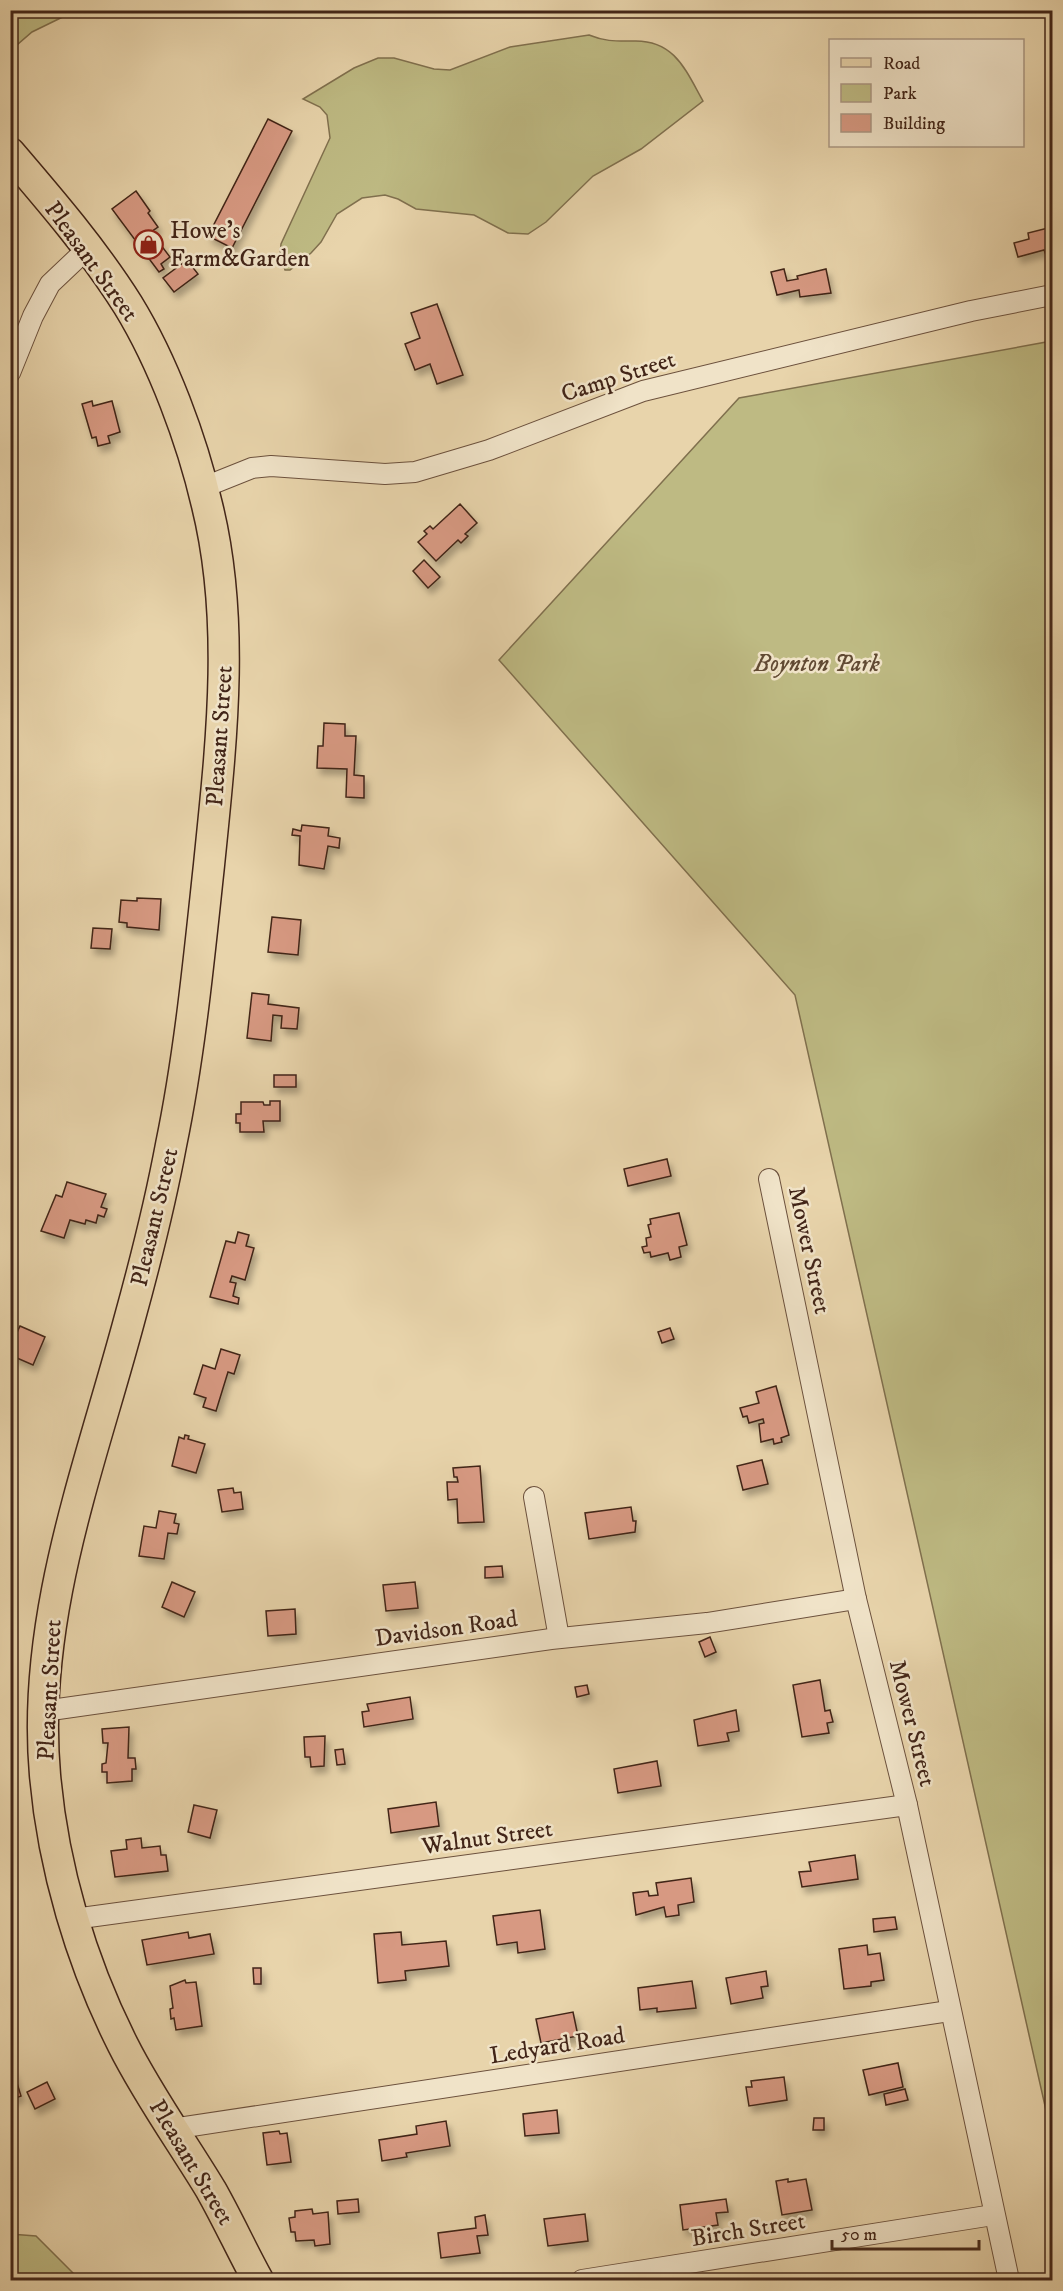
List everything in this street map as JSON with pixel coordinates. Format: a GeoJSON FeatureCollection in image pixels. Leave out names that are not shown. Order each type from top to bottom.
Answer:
{"type":"FeatureCollection","features":[{"type":"Feature","properties":{"kind":"main road","name":"Pleasant Street"},"geometry":{"type":"LineString","coordinates":[[10,153],[88,248],[128,306],[147,340],[174,405],[202,488],[216,551],[224,648],[216,800],[202,931],[172,1141],[129,1322],[68,1539],[46,1654],[44,1771],[53,1837],[66,1897],[101,1996],[124,2047],[213,2194],[258,2280]]}},
{"type":"Feature","properties":{"kind":"street"},"geometry":{"type":"LineString","coordinates":[[10,373],[33,316],[50,284],[88,248]]}},
{"type":"Feature","properties":{"kind":"street","name":"Camp Street"},"geometry":{"type":"LineString","coordinates":[[202,488],[252,468],[270,466],[385,474],[415,472],[489,450],[644,391],[906,326],[1053,296]]}},
{"type":"Feature","properties":{"kind":"street","name":"Mower Street"},"geometry":{"type":"LineString","coordinates":[[769,1179],[856,1599],[907,1805],[993,2215],[1009,2280]]}},
{"type":"Feature","properties":{"kind":"street"},"geometry":{"type":"LineString","coordinates":[[534,1497],[558,1638]]}},
{"type":"Feature","properties":{"kind":"street","name":"Davidson Road"},"geometry":{"type":"LineString","coordinates":[[44,1711],[558,1638],[707,1623],[856,1599]]}},
{"type":"Feature","properties":{"kind":"street","name":"Walnut Street"},"geometry":{"type":"LineString","coordinates":[[74,1919],[907,1805]]}},
{"type":"Feature","properties":{"kind":"street","name":"Ledyard Road"},"geometry":{"type":"LineString","coordinates":[[172,2129],[950,2011]]}},
{"type":"Feature","properties":{"kind":"street","name":"Birch Street"},"geometry":{"type":"LineString","coordinates":[[582,2280],[993,2215]]}},
{"type":"Feature","properties":{"kind":"green space"},"geometry":{"type":"Polygon","coordinates":[[[11,10],[75,11],[32,32],[11,50],[11,10]]]}},
{"type":"Feature","properties":{"kind":"green space"},"geometry":{"type":"Polygon","coordinates":[[[589,35],[606,40],[648,42],[660,46],[678,59],[703,101],[641,149],[593,176],[546,222],[528,234],[508,233],[474,215],[416,209],[385,195],[362,198],[337,214],[321,242],[311,253],[290,270],[285,270],[280,255],[281,244],[330,138],[327,115],[320,107],[303,99],[354,68],[378,58],[394,58],[434,69],[450,70],[510,47],[589,35]]]}},
{"type":"Feature","properties":{"kind":"green space","name":"Boynton Park"},"geometry":{"type":"Polygon","coordinates":[[[1052,341],[1052,2137],[795,995],[499,660],[739,398],[1052,341]]]}},
{"type":"Feature","properties":{"kind":"green space"},"geometry":{"type":"Polygon","coordinates":[[[10,2234],[36,2236],[80,2280],[11,2280],[10,2234]]]}},
{"type":"Feature","properties":{"kind":"building"},"geometry":{"type":"Polygon","coordinates":[[[268,119],[292,131],[232,248],[208,236],[268,119]]]}},
{"type":"Feature","properties":{"kind":"building","name":"Howe's Farm&Garden"},"geometry":{"type":"Polygon","coordinates":[[[136,191],[158,227],[151,232],[170,257],[161,264],[164,269],[159,272],[112,209],[136,191]]]}},
{"type":"Feature","properties":{"kind":"building"},"geometry":{"type":"Polygon","coordinates":[[[1052,227],[1052,253],[1046,255],[1044,250],[1018,257],[1014,243],[1029,239],[1028,233],[1052,227]]]}},
{"type":"Feature","properties":{"kind":"building"},"geometry":{"type":"Polygon","coordinates":[[[187,260],[198,274],[174,292],[163,278],[187,260]]]}},
{"type":"Feature","properties":{"kind":"building"},"geometry":{"type":"Polygon","coordinates":[[[784,269],[787,281],[798,279],[797,276],[826,269],[831,293],[800,297],[799,290],[777,295],[771,272],[784,269]]]}},
{"type":"Feature","properties":{"kind":"building"},"geometry":{"type":"Polygon","coordinates":[[[437,304],[463,375],[437,384],[430,364],[415,370],[405,344],[420,338],[411,313],[437,304]]]}},
{"type":"Feature","properties":{"kind":"building"},"geometry":{"type":"Polygon","coordinates":[[[92,401],[93,406],[112,401],[120,432],[108,436],[110,443],[98,446],[96,437],[92,438],[82,404],[92,401]]]}},
{"type":"Feature","properties":{"kind":"building"},"geometry":{"type":"Polygon","coordinates":[[[460,504],[477,523],[465,534],[468,536],[461,543],[458,540],[436,561],[418,542],[427,534],[424,531],[430,526],[433,529],[460,504]]]}},
{"type":"Feature","properties":{"kind":"building"},"geometry":{"type":"Polygon","coordinates":[[[424,560],[440,577],[428,588],[413,571],[424,560]]]}},
{"type":"Feature","properties":{"kind":"building"},"geometry":{"type":"Polygon","coordinates":[[[324,723],[345,724],[345,736],[356,736],[354,775],[364,776],[364,798],[346,797],[347,769],[317,768],[318,746],[323,746],[324,723]]]}},
{"type":"Feature","properties":{"kind":"building"},"geometry":{"type":"Polygon","coordinates":[[[302,825],[329,828],[328,836],[340,838],[339,848],[328,846],[324,869],[299,865],[300,836],[292,835],[293,829],[301,831],[302,825]]]}},
{"type":"Feature","properties":{"kind":"building"},"geometry":{"type":"Polygon","coordinates":[[[137,898],[161,899],[159,930],[127,927],[127,923],[119,922],[121,900],[137,901],[137,898]]]}},
{"type":"Feature","properties":{"kind":"building"},"geometry":{"type":"Polygon","coordinates":[[[272,917],[301,920],[298,955],[268,952],[272,917]]]}},
{"type":"Feature","properties":{"kind":"building"},"geometry":{"type":"Polygon","coordinates":[[[93,928],[112,929],[110,949],[91,948],[93,928]]]}},
{"type":"Feature","properties":{"kind":"building"},"geometry":{"type":"Polygon","coordinates":[[[252,993],[269,995],[268,1004],[299,1008],[297,1029],[281,1028],[282,1016],[273,1015],[271,1041],[247,1038],[252,993]]]}},
{"type":"Feature","properties":{"kind":"building"},"geometry":{"type":"Polygon","coordinates":[[[274,1075],[296,1075],[296,1087],[274,1087],[274,1075]]]}},
{"type":"Feature","properties":{"kind":"building"},"geometry":{"type":"Polygon","coordinates":[[[270,1101],[280,1101],[280,1121],[263,1121],[264,1132],[240,1132],[240,1123],[236,1123],[236,1114],[241,1114],[241,1102],[263,1102],[264,1105],[270,1105],[270,1101]]]}},
{"type":"Feature","properties":{"kind":"building"},"geometry":{"type":"Polygon","coordinates":[[[667,1159],[671,1176],[628,1186],[624,1169],[667,1159]]]}},
{"type":"Feature","properties":{"kind":"building"},"geometry":{"type":"Polygon","coordinates":[[[67,1182],[106,1194],[101,1207],[107,1209],[104,1217],[98,1215],[96,1223],[86,1220],[85,1224],[70,1220],[64,1238],[41,1231],[56,1195],[62,1197],[67,1182]]]}},
{"type":"Feature","properties":{"kind":"building"},"geometry":{"type":"Polygon","coordinates":[[[679,1213],[687,1245],[679,1247],[681,1257],[670,1260],[668,1253],[651,1257],[650,1252],[644,1253],[642,1247],[647,1246],[646,1238],[651,1237],[648,1225],[651,1224],[650,1219],[679,1213]]]}},
{"type":"Feature","properties":{"kind":"building"},"geometry":{"type":"Polygon","coordinates":[[[238,1232],[249,1235],[246,1246],[254,1248],[245,1280],[232,1276],[230,1282],[236,1283],[233,1296],[239,1298],[238,1304],[210,1297],[226,1241],[235,1243],[238,1232]]]}},
{"type":"Feature","properties":{"kind":"building"},"geometry":{"type":"Polygon","coordinates":[[[20,1326],[45,1337],[33,1365],[10,1355],[10,1348],[20,1326]]]}},
{"type":"Feature","properties":{"kind":"building"},"geometry":{"type":"Polygon","coordinates":[[[670,1328],[674,1339],[662,1343],[658,1332],[670,1328]]]}},
{"type":"Feature","properties":{"kind":"building"},"geometry":{"type":"Polygon","coordinates":[[[221,1349],[240,1355],[234,1374],[228,1372],[216,1411],[203,1407],[206,1398],[194,1394],[203,1365],[215,1369],[221,1349]]]}},
{"type":"Feature","properties":{"kind":"building"},"geometry":{"type":"Polygon","coordinates":[[[776,1386],[789,1435],[781,1438],[782,1442],[774,1444],[773,1439],[761,1442],[759,1424],[764,1423],[763,1419],[749,1423],[747,1416],[743,1417],[740,1408],[759,1403],[756,1392],[776,1386]]]}},
{"type":"Feature","properties":{"kind":"building"},"geometry":{"type":"Polygon","coordinates":[[[185,1435],[189,1436],[188,1439],[205,1444],[196,1473],[172,1466],[179,1437],[184,1439],[185,1435]]]}},
{"type":"Feature","properties":{"kind":"building"},"geometry":{"type":"Polygon","coordinates":[[[762,1460],[768,1484],[743,1490],[737,1466],[762,1460]]]}},
{"type":"Feature","properties":{"kind":"building"},"geometry":{"type":"Polygon","coordinates":[[[480,1466],[484,1522],[458,1523],[457,1499],[448,1500],[447,1482],[458,1482],[457,1477],[454,1477],[453,1468],[480,1466]]]}},
{"type":"Feature","properties":{"kind":"building"},"geometry":{"type":"Polygon","coordinates":[[[233,1488],[234,1493],[241,1492],[243,1509],[222,1512],[218,1490],[233,1488]]]}},
{"type":"Feature","properties":{"kind":"building"},"geometry":{"type":"Polygon","coordinates":[[[631,1507],[633,1521],[636,1521],[635,1532],[589,1539],[585,1513],[631,1507]]]}},
{"type":"Feature","properties":{"kind":"building"},"geometry":{"type":"Polygon","coordinates":[[[159,1511],[176,1514],[174,1523],[179,1524],[177,1534],[168,1533],[164,1559],[139,1556],[144,1526],[156,1528],[159,1511]]]}},
{"type":"Feature","properties":{"kind":"building"},"geometry":{"type":"Polygon","coordinates":[[[502,1566],[503,1577],[485,1578],[485,1567],[502,1566]]]}},
{"type":"Feature","properties":{"kind":"building"},"geometry":{"type":"Polygon","coordinates":[[[172,1582],[195,1592],[184,1617],[162,1607],[172,1582]]]}},
{"type":"Feature","properties":{"kind":"building"},"geometry":{"type":"Polygon","coordinates":[[[415,1582],[418,1608],[386,1611],[383,1585],[415,1582]]]}},
{"type":"Feature","properties":{"kind":"building"},"geometry":{"type":"Polygon","coordinates":[[[295,1609],[296,1634],[268,1636],[266,1611],[295,1609]]]}},
{"type":"Feature","properties":{"kind":"building"},"geometry":{"type":"Polygon","coordinates":[[[710,1637],[716,1652],[705,1657],[699,1642],[710,1637]]]}},
{"type":"Feature","properties":{"kind":"building"},"geometry":{"type":"Polygon","coordinates":[[[820,1680],[825,1711],[830,1710],[833,1722],[827,1723],[829,1733],[802,1737],[793,1685],[820,1680]]]}},
{"type":"Feature","properties":{"kind":"building"},"geometry":{"type":"Polygon","coordinates":[[[587,1685],[589,1694],[577,1697],[575,1687],[587,1685]]]}},
{"type":"Feature","properties":{"kind":"building"},"geometry":{"type":"Polygon","coordinates":[[[410,1697],[413,1719],[364,1727],[362,1712],[369,1711],[367,1704],[410,1697]]]}},
{"type":"Feature","properties":{"kind":"building"},"geometry":{"type":"Polygon","coordinates":[[[736,1710],[739,1731],[727,1733],[729,1741],[698,1746],[694,1720],[736,1710]]]}},
{"type":"Feature","properties":{"kind":"building"},"geometry":{"type":"Polygon","coordinates":[[[129,1727],[128,1758],[135,1758],[136,1769],[132,1769],[132,1781],[107,1783],[107,1772],[102,1772],[102,1764],[106,1763],[108,1743],[103,1743],[102,1729],[129,1727]]]}},
{"type":"Feature","properties":{"kind":"building"},"geometry":{"type":"Polygon","coordinates":[[[325,1736],[324,1766],[311,1767],[310,1757],[305,1757],[304,1737],[325,1736]]]}},
{"type":"Feature","properties":{"kind":"building"},"geometry":{"type":"Polygon","coordinates":[[[343,1749],[345,1764],[337,1765],[335,1750],[343,1749]]]}},
{"type":"Feature","properties":{"kind":"building"},"geometry":{"type":"Polygon","coordinates":[[[657,1761],[661,1786],[618,1793],[614,1769],[657,1761]]]}},
{"type":"Feature","properties":{"kind":"building"},"geometry":{"type":"Polygon","coordinates":[[[436,1802],[439,1826],[391,1833],[388,1809],[436,1802]]]}},
{"type":"Feature","properties":{"kind":"building"},"geometry":{"type":"Polygon","coordinates":[[[194,1805],[217,1810],[210,1838],[188,1832],[194,1805]]]}},
{"type":"Feature","properties":{"kind":"building"},"geometry":{"type":"Polygon","coordinates":[[[141,1838],[142,1848],[160,1846],[161,1855],[166,1855],[168,1871],[115,1877],[111,1851],[127,1849],[126,1840],[141,1838]]]}},
{"type":"Feature","properties":{"kind":"building"},"geometry":{"type":"Polygon","coordinates":[[[855,1855],[858,1879],[802,1887],[799,1872],[811,1871],[809,1862],[855,1855]]]}},
{"type":"Feature","properties":{"kind":"building"},"geometry":{"type":"Polygon","coordinates":[[[691,1878],[694,1902],[678,1905],[679,1915],[666,1917],[664,1907],[636,1915],[633,1893],[648,1891],[649,1896],[658,1895],[656,1883],[691,1878]]]}},
{"type":"Feature","properties":{"kind":"building"},"geometry":{"type":"Polygon","coordinates":[[[540,1910],[545,1949],[518,1953],[517,1942],[497,1945],[493,1916],[540,1910]]]}},
{"type":"Feature","properties":{"kind":"building"},"geometry":{"type":"Polygon","coordinates":[[[895,1917],[897,1929],[874,1932],[873,1919],[895,1917]]]}},
{"type":"Feature","properties":{"kind":"building"},"geometry":{"type":"Polygon","coordinates":[[[188,1932],[189,1938],[210,1934],[214,1954],[147,1965],[142,1940],[188,1932]]]}},
{"type":"Feature","properties":{"kind":"building"},"geometry":{"type":"Polygon","coordinates":[[[401,1932],[402,1945],[446,1941],[449,1966],[405,1971],[406,1980],[378,1983],[374,1934],[401,1932]]]}},
{"type":"Feature","properties":{"kind":"building"},"geometry":{"type":"Polygon","coordinates":[[[867,1945],[868,1955],[880,1953],[884,1980],[871,1982],[871,1986],[844,1989],[839,1949],[867,1945]]]}},
{"type":"Feature","properties":{"kind":"building"},"geometry":{"type":"Polygon","coordinates":[[[253,1968],[261,1968],[261,1984],[254,1984],[253,1968]]]}},
{"type":"Feature","properties":{"kind":"building"},"geometry":{"type":"Polygon","coordinates":[[[766,1971],[768,1986],[761,1987],[763,1998],[731,2004],[726,1978],[766,1971]]]}},
{"type":"Feature","properties":{"kind":"building"},"geometry":{"type":"Polygon","coordinates":[[[185,1980],[186,1983],[196,1982],[202,2026],[176,2030],[174,2018],[171,2019],[170,2009],[173,2008],[170,1986],[185,1980]]]}},
{"type":"Feature","properties":{"kind":"building"},"geometry":{"type":"Polygon","coordinates":[[[692,1981],[696,2008],[657,2012],[657,2008],[640,2010],[638,1988],[692,1981]]]}},
{"type":"Feature","properties":{"kind":"building"},"geometry":{"type":"Polygon","coordinates":[[[573,2012],[578,2036],[541,2043],[536,2019],[573,2012]]]}},
{"type":"Feature","properties":{"kind":"building"},"geometry":{"type":"Polygon","coordinates":[[[898,2063],[903,2087],[869,2095],[863,2070],[898,2063]]]}},
{"type":"Feature","properties":{"kind":"building"},"geometry":{"type":"Polygon","coordinates":[[[10,2070],[13,2070],[21,2096],[10,2100],[10,2070]]]}},
{"type":"Feature","properties":{"kind":"building"},"geometry":{"type":"Polygon","coordinates":[[[784,2077],[787,2100],[749,2106],[746,2087],[752,2087],[751,2081],[784,2077]]]}},
{"type":"Feature","properties":{"kind":"building"},"geometry":{"type":"Polygon","coordinates":[[[47,2082],[55,2099],[35,2109],[27,2092],[47,2082]]]}},
{"type":"Feature","properties":{"kind":"building"},"geometry":{"type":"Polygon","coordinates":[[[905,2089],[908,2100],[886,2105],[884,2094],[905,2089]]]}},
{"type":"Feature","properties":{"kind":"building"},"geometry":{"type":"Polygon","coordinates":[[[557,2110],[559,2133],[525,2136],[523,2114],[557,2110]]]}},
{"type":"Feature","properties":{"kind":"building"},"geometry":{"type":"Polygon","coordinates":[[[814,2118],[824,2118],[824,2130],[813,2130],[814,2118]]]}},
{"type":"Feature","properties":{"kind":"building"},"geometry":{"type":"Polygon","coordinates":[[[446,2121],[450,2146],[406,2153],[407,2157],[382,2161],[379,2140],[417,2134],[416,2126],[446,2121]]]}},
{"type":"Feature","properties":{"kind":"building"},"geometry":{"type":"Polygon","coordinates":[[[279,2131],[280,2134],[287,2133],[291,2162],[267,2165],[263,2133],[279,2131]]]}},
{"type":"Feature","properties":{"kind":"building"},"geometry":{"type":"Polygon","coordinates":[[[788,2179],[788,2182],[806,2179],[812,2210],[782,2215],[776,2181],[788,2179]]]}},
{"type":"Feature","properties":{"kind":"building"},"geometry":{"type":"Polygon","coordinates":[[[358,2199],[359,2212],[338,2214],[337,2201],[358,2199]]]}},
{"type":"Feature","properties":{"kind":"building"},"geometry":{"type":"Polygon","coordinates":[[[726,2199],[728,2212],[716,2213],[718,2225],[683,2230],[680,2205],[726,2199]]]}},
{"type":"Feature","properties":{"kind":"building"},"geometry":{"type":"Polygon","coordinates":[[[312,2209],[313,2214],[328,2212],[330,2244],[315,2246],[314,2240],[296,2241],[295,2232],[291,2232],[289,2218],[295,2217],[295,2211],[312,2209]]]}},
{"type":"Feature","properties":{"kind":"building"},"geometry":{"type":"Polygon","coordinates":[[[585,2214],[588,2241],[548,2246],[544,2219],[585,2214]]]}},
{"type":"Feature","properties":{"kind":"building"},"geometry":{"type":"Polygon","coordinates":[[[485,2215],[488,2235],[477,2236],[480,2253],[441,2258],[438,2233],[476,2228],[475,2217],[485,2215]]]}},
{"type":"Feature","properties":{"kind":"building"},"geometry":{"type":"Polygon","coordinates":[[[877,2277],[877,2280],[861,2280],[877,2277]]]}},
{"type":"Feature","properties":{"kind":"building"},"geometry":{"type":"Polygon","coordinates":[[[900,2277],[900,2280],[877,2280],[900,2277]]]}},
{"type":"Feature","properties":{"kind":"place","name":"Howe's Farm&Garden"},"geometry":{"type":"Point","coordinates":[149,244]}}]}
